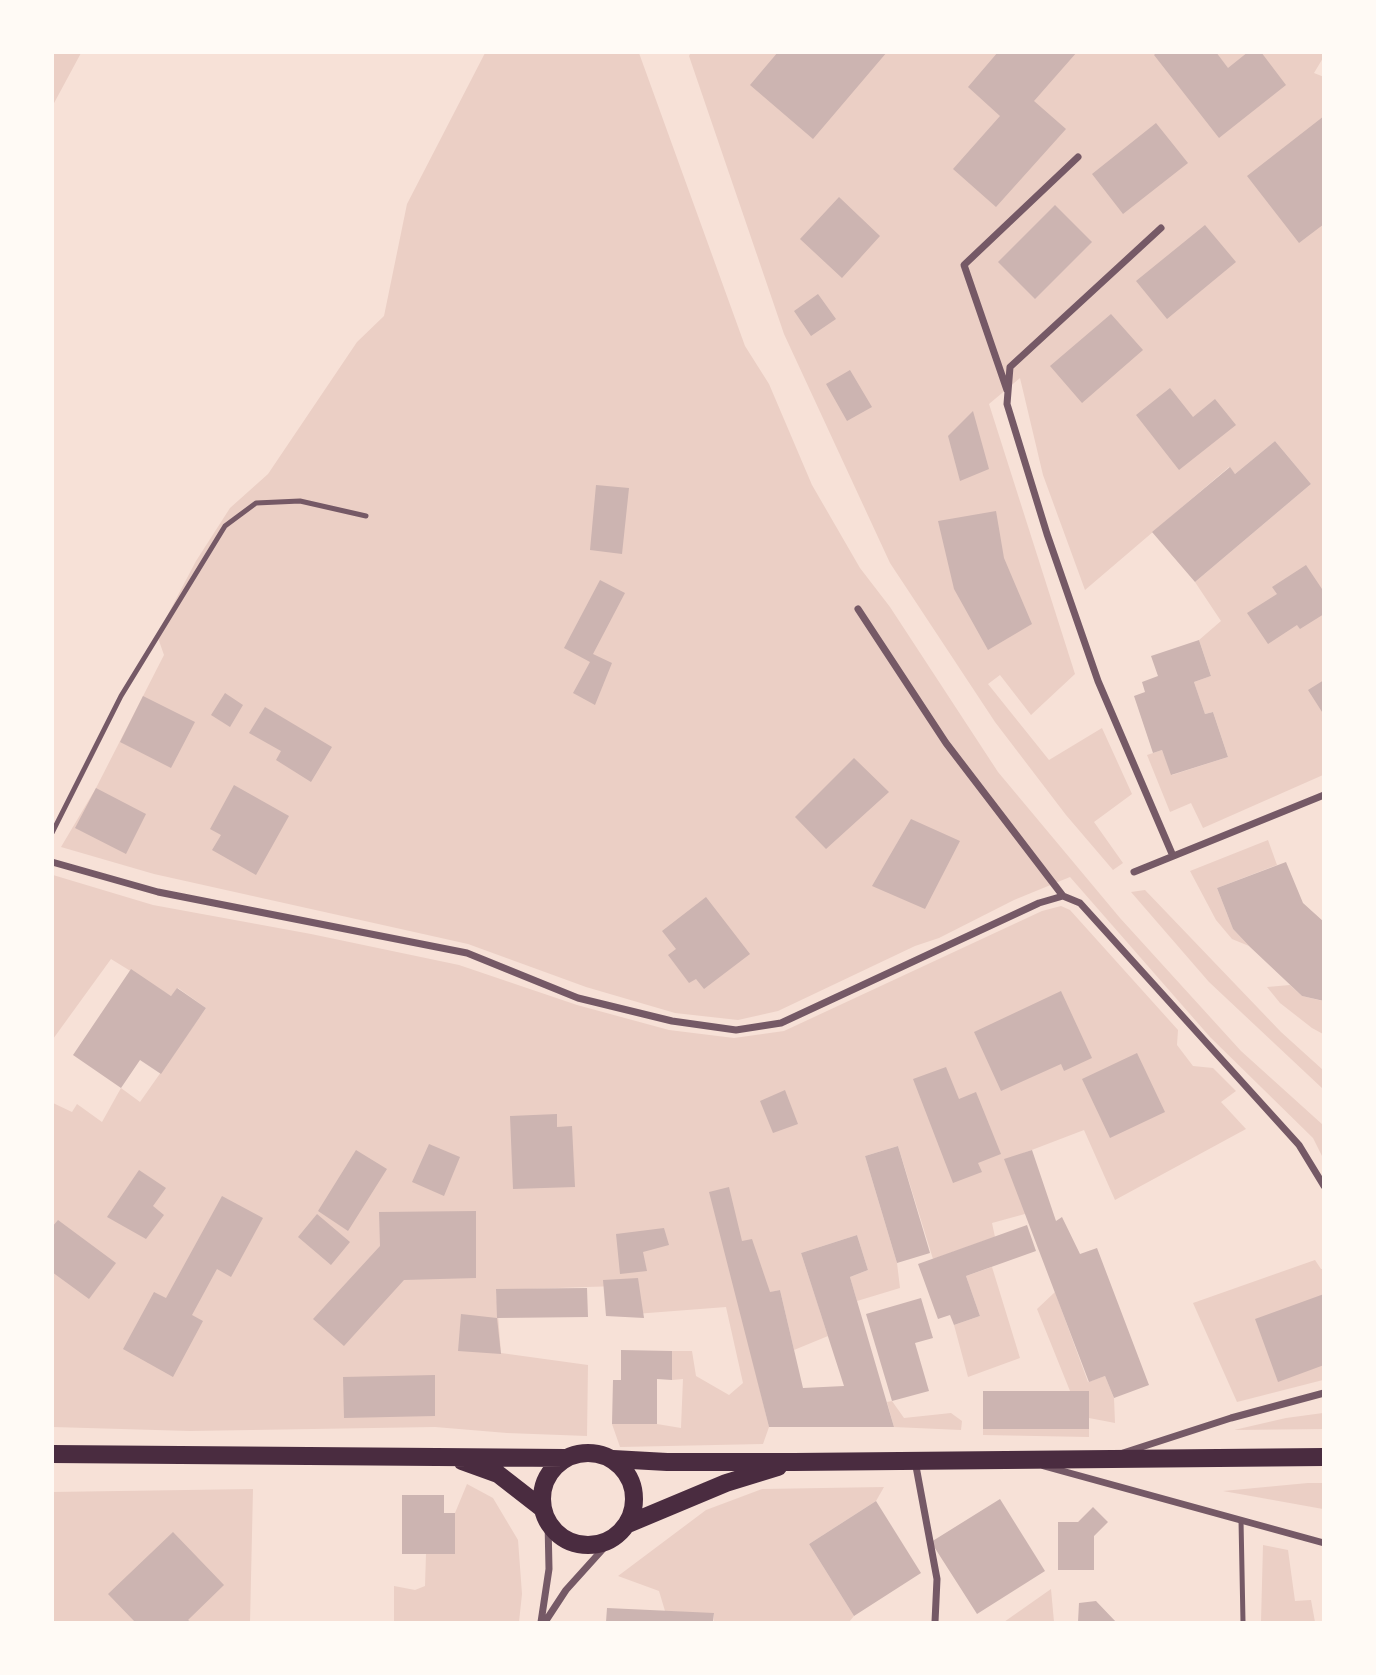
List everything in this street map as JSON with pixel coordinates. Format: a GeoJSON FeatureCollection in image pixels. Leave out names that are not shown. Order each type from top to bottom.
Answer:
{"type":"FeatureCollection","features":[{"type":"Feature","properties":{"kind":"main road"},"geometry":{"type":"LineString","coordinates":[[546,1515],[542,1494],[546,1480],[565,1458],[578,1453],[593,1452],[613,1459],[667,1462],[1324,1457]]}},
{"type":"Feature","properties":{"kind":"main road"},"geometry":{"type":"LineString","coordinates":[[52,1454],[565,1458]]}},
{"type":"Feature","properties":{"kind":"main road"},"geometry":{"type":"LineString","coordinates":[[449,1457],[498,1474],[546,1515],[558,1533],[577,1544],[592,1545],[612,1539],[628,1524],[726,1483],[794,1462]]}},
{"type":"Feature","properties":{"kind":"main road"},"geometry":{"type":"LineString","coordinates":[[613,1459],[624,1470],[634,1488],[635,1504],[628,1524]]}},
{"type":"Feature","properties":{"kind":"street"},"geometry":{"type":"LineString","coordinates":[[1008,393],[964,265],[1078,157]]}},
{"type":"Feature","properties":{"kind":"street"},"geometry":{"type":"LineString","coordinates":[[1161,228],[1010,367],[1007,404],[1039,508],[1094,668],[1173,856]]}},
{"type":"Feature","properties":{"kind":"street"},"geometry":{"type":"LineString","coordinates":[[858,609],[946,743],[1063,896],[1080,903],[1299,1145],[1324,1186]]}},
{"type":"Feature","properties":{"kind":"street"},"geometry":{"type":"LineString","coordinates":[[1134,872],[1324,795]]}},
{"type":"Feature","properties":{"kind":"street"},"geometry":{"type":"LineString","coordinates":[[52,862],[158,892],[467,953],[578,998],[672,1021],[736,1030],[781,1023],[1039,903],[1063,896]]}},
{"type":"Feature","properties":{"kind":"street"},"geometry":{"type":"LineString","coordinates":[[1106,1459],[1231,1418],[1324,1393]]}},
{"type":"Feature","properties":{"kind":"street"},"geometry":{"type":"LineString","coordinates":[[1020,1460],[1324,1543]]}},
{"type":"Feature","properties":{"kind":"street"},"geometry":{"type":"LineString","coordinates":[[915,1461],[937,1579],[935,1622]]}},
{"type":"Feature","properties":{"kind":"street"},"geometry":{"type":"LineString","coordinates":[[543,1622],[550,1569],[546,1515]]}},
{"type":"Feature","properties":{"kind":"street"},"geometry":{"type":"LineString","coordinates":[[543,1622],[566,1590],[612,1539]]}},
{"type":"Feature","properties":{"kind":"lane"},"geometry":{"type":"LineString","coordinates":[[52,833],[121,696],[225,526],[256,503],[300,501],[366,516]]}},
{"type":"Feature","properties":{"kind":"lane"},"geometry":{"type":"LineString","coordinates":[[1241,1520],[1243,1622]]}},
{"type":"Feature","properties":{"kind":"shaded area"},"geometry":{"type":"Polygon","coordinates":[[[691,52],[1323,53],[1314,73],[1324,77],[1323,775],[1203,828],[1191,803],[1170,812],[1147,755],[1162,750],[1172,775],[1228,757],[1213,712],[1205,714],[1194,682],[1211,676],[1199,640],[1221,621],[1195,582],[1311,484],[1275,441],[1235,474],[1229,467],[1085,590],[1043,475],[1020,378],[989,404],[1075,674],[1031,715],[1000,675],[988,684],[1049,760],[1102,728],[1132,794],[1094,822],[1123,863],[1113,870],[1066,815],[995,722],[890,563],[784,334],[689,56],[691,52]]]}},
{"type":"Feature","properties":{"kind":"shaded area"},"geometry":{"type":"Polygon","coordinates":[[[52,53],[81,53],[53,105],[52,53]]]}},
{"type":"Feature","properties":{"kind":"shaded area"},"geometry":{"type":"Polygon","coordinates":[[[485,53],[639,53],[745,346],[769,384],[812,485],[860,568],[890,607],[998,772],[1120,918],[1241,1051],[1323,1125],[1323,1158],[1313,1138],[1210,1037],[1070,877],[1014,900],[939,938],[915,946],[778,1011],[738,1020],[675,1013],[586,987],[468,944],[154,874],[61,847],[96,788],[164,655],[157,635],[196,561],[230,508],[268,474],[357,342],[384,316],[407,204],[485,53]]]}},
{"type":"Feature","properties":{"kind":"shaded area"},"geometry":{"type":"Polygon","coordinates":[[[1268,840],[1277,865],[1217,888],[1233,929],[1249,946],[1232,939],[1216,920],[1190,871],[1268,840]]]}},
{"type":"Feature","properties":{"kind":"shaded area"},"geometry":{"type":"Polygon","coordinates":[[[53,875],[153,905],[459,965],[577,1005],[669,1030],[734,1038],[784,1031],[1042,911],[1061,906],[1070,910],[1178,1030],[1177,1045],[1193,1066],[1213,1068],[1236,1091],[1221,1102],[1246,1129],[1115,1200],[1084,1130],[1016,1156],[1032,1212],[992,1223],[995,1237],[933,1259],[898,1146],[865,1156],[897,1263],[900,1288],[857,1301],[850,1277],[868,1270],[857,1235],[801,1253],[828,1336],[794,1350],[780,1290],[738,1300],[769,1427],[763,1444],[620,1447],[612,1424],[657,1424],[681,1428],[683,1379],[672,1380],[672,1351],[692,1351],[696,1376],[729,1395],[743,1383],[726,1307],[622,1315],[617,1286],[496,1290],[501,1353],[588,1365],[587,1436],[435,1427],[190,1431],[53,1427],[53,1103],[72,1112],[77,1104],[102,1122],[121,1088],[140,1102],[206,1008],[178,988],[171,996],[111,959],[53,1039],[53,875]]]}},
{"type":"Feature","properties":{"kind":"shaded area"},"geometry":{"type":"Polygon","coordinates":[[[1145,890],[1281,1032],[1323,1070],[1323,1089],[1209,982],[1131,892],[1145,890]]]}},
{"type":"Feature","properties":{"kind":"shaded area"},"geometry":{"type":"Polygon","coordinates":[[[1290,985],[1302,996],[1323,1001],[1323,1034],[1280,1003],[1267,987],[1290,985]]]}},
{"type":"Feature","properties":{"kind":"shaded area"},"geometry":{"type":"Polygon","coordinates":[[[1315,1260],[1323,1269],[1323,1380],[1237,1402],[1193,1303],[1315,1260]]]}},
{"type":"Feature","properties":{"kind":"shaded area"},"geometry":{"type":"Polygon","coordinates":[[[992,1267],[1020,1358],[968,1377],[954,1325],[980,1316],[966,1276],[992,1267]]]}},
{"type":"Feature","properties":{"kind":"shaded area"},"geometry":{"type":"Polygon","coordinates":[[[1055,1292],[1088,1382],[1105,1376],[1114,1398],[1115,1423],[1089,1418],[1089,1391],[1070,1391],[1037,1309],[1055,1292]]]}},
{"type":"Feature","properties":{"kind":"shaded area"},"geometry":{"type":"Polygon","coordinates":[[[892,1401],[904,1418],[951,1413],[962,1421],[961,1430],[894,1427],[887,1402],[892,1401]]]}},
{"type":"Feature","properties":{"kind":"shaded area"},"geometry":{"type":"Polygon","coordinates":[[[1323,1413],[1323,1429],[1234,1430],[1286,1418],[1323,1413]]]}},
{"type":"Feature","properties":{"kind":"shaded area"},"geometry":{"type":"Polygon","coordinates":[[[983,1429],[1089,1429],[1089,1437],[983,1435],[983,1429]]]}},
{"type":"Feature","properties":{"kind":"shaded area"},"geometry":{"type":"Polygon","coordinates":[[[1323,1483],[1323,1509],[1223,1491],[1323,1483]]]}},
{"type":"Feature","properties":{"kind":"shaded area"},"geometry":{"type":"Polygon","coordinates":[[[467,1484],[493,1498],[518,1540],[522,1594],[519,1622],[394,1622],[394,1586],[415,1590],[425,1586],[426,1554],[455,1554],[455,1513],[467,1484]]]}},
{"type":"Feature","properties":{"kind":"shaded area"},"geometry":{"type":"Polygon","coordinates":[[[884,1487],[876,1501],[809,1544],[854,1616],[849,1622],[714,1622],[714,1614],[665,1611],[659,1591],[618,1576],[706,1510],[762,1489],[884,1487]]]}},
{"type":"Feature","properties":{"kind":"shaded area"},"geometry":{"type":"Polygon","coordinates":[[[253,1489],[250,1622],[53,1622],[52,1492],[253,1489]]]}},
{"type":"Feature","properties":{"kind":"shaded area"},"geometry":{"type":"Polygon","coordinates":[[[1263,1545],[1288,1550],[1295,1601],[1311,1600],[1315,1622],[1261,1622],[1263,1545]]]}},
{"type":"Feature","properties":{"kind":"shaded area"},"geometry":{"type":"Polygon","coordinates":[[[1051,1589],[1054,1622],[1004,1622],[1051,1589]]]}},
{"type":"Feature","properties":{"kind":"building"},"geometry":{"type":"Polygon","coordinates":[[[778,52],[887,52],[813,139],[750,85],[778,52]]]}},
{"type":"Feature","properties":{"kind":"building"},"geometry":{"type":"Polygon","coordinates":[[[998,52],[1077,52],[1034,101],[1066,129],[996,207],[953,169],[1000,116],[968,87],[998,52]]]}},
{"type":"Feature","properties":{"kind":"building"},"geometry":{"type":"Polygon","coordinates":[[[1157,52],[1216,52],[1228,68],[1248,52],[1261,52],[1286,85],[1219,138],[1154,55],[1157,52]]]}},
{"type":"Feature","properties":{"kind":"building"},"geometry":{"type":"Polygon","coordinates":[[[1324,116],[1324,224],[1299,243],[1247,176],[1324,116]]]}},
{"type":"Feature","properties":{"kind":"building"},"geometry":{"type":"Polygon","coordinates":[[[1156,123],[1188,163],[1123,214],[1092,174],[1156,123]]]}},
{"type":"Feature","properties":{"kind":"building"},"geometry":{"type":"Polygon","coordinates":[[[839,197],[880,236],[842,278],[800,239],[839,197]]]}},
{"type":"Feature","properties":{"kind":"building"},"geometry":{"type":"Polygon","coordinates":[[[1055,205],[1092,242],[1035,299],[998,262],[1055,205]]]}},
{"type":"Feature","properties":{"kind":"building"},"geometry":{"type":"Polygon","coordinates":[[[1205,225],[1236,262],[1167,319],[1136,281],[1205,225]]]}},
{"type":"Feature","properties":{"kind":"building"},"geometry":{"type":"Polygon","coordinates":[[[818,294],[836,319],[811,336],[794,311],[818,294]]]}},
{"type":"Feature","properties":{"kind":"building"},"geometry":{"type":"Polygon","coordinates":[[[1111,314],[1143,350],[1082,403],[1050,366],[1111,314]]]}},
{"type":"Feature","properties":{"kind":"building"},"geometry":{"type":"Polygon","coordinates":[[[850,370],[872,407],[847,421],[826,384],[850,370]]]}},
{"type":"Feature","properties":{"kind":"building"},"geometry":{"type":"Polygon","coordinates":[[[1170,388],[1193,417],[1215,399],[1236,425],[1179,470],[1136,415],[1170,388]]]}},
{"type":"Feature","properties":{"kind":"building"},"geometry":{"type":"Polygon","coordinates":[[[973,411],[989,469],[960,481],[948,436],[973,411]]]}},
{"type":"Feature","properties":{"kind":"building"},"geometry":{"type":"Polygon","coordinates":[[[1275,441],[1311,484],[1195,582],[1152,532],[1230,467],[1235,474],[1275,441]]]}},
{"type":"Feature","properties":{"kind":"building"},"geometry":{"type":"Polygon","coordinates":[[[596,485],[629,488],[622,554],[590,550],[596,485]]]}},
{"type":"Feature","properties":{"kind":"building"},"geometry":{"type":"Polygon","coordinates":[[[996,511],[1004,558],[1032,624],[988,650],[954,589],[938,521],[996,511]]]}},
{"type":"Feature","properties":{"kind":"building"},"geometry":{"type":"Polygon","coordinates":[[[1306,565],[1324,592],[1324,614],[1300,629],[1297,625],[1268,644],[1247,613],[1277,594],[1272,587],[1306,565]]]}},
{"type":"Feature","properties":{"kind":"building"},"geometry":{"type":"Polygon","coordinates":[[[600,580],[625,593],[593,654],[612,663],[595,705],[573,693],[590,662],[564,648],[600,580]]]}},
{"type":"Feature","properties":{"kind":"building"},"geometry":{"type":"Polygon","coordinates":[[[1199,640],[1211,676],[1194,682],[1205,714],[1213,712],[1228,757],[1171,775],[1162,750],[1153,753],[1134,696],[1145,692],[1142,682],[1158,676],[1151,656],[1199,640]]]}},
{"type":"Feature","properties":{"kind":"building"},"geometry":{"type":"Polygon","coordinates":[[[1324,680],[1324,715],[1308,690],[1324,680]]]}},
{"type":"Feature","properties":{"kind":"building"},"geometry":{"type":"Polygon","coordinates":[[[225,693],[243,705],[230,727],[211,715],[225,693]]]}},
{"type":"Feature","properties":{"kind":"building"},"geometry":{"type":"Polygon","coordinates":[[[143,696],[195,722],[171,768],[120,742],[143,696]]]}},
{"type":"Feature","properties":{"kind":"building"},"geometry":{"type":"Polygon","coordinates":[[[265,707],[332,747],[311,782],[276,760],[281,751],[249,733],[265,707]]]}},
{"type":"Feature","properties":{"kind":"building"},"geometry":{"type":"Polygon","coordinates":[[[854,758],[889,792],[826,849],[795,817],[854,758]]]}},
{"type":"Feature","properties":{"kind":"building"},"geometry":{"type":"Polygon","coordinates":[[[234,785],[289,816],[256,875],[212,850],[221,835],[210,829],[234,785]]]}},
{"type":"Feature","properties":{"kind":"building"},"geometry":{"type":"Polygon","coordinates":[[[96,788],[146,814],[126,854],[75,828],[96,788]]]}},
{"type":"Feature","properties":{"kind":"building"},"geometry":{"type":"Polygon","coordinates":[[[911,819],[960,841],[925,909],[872,886],[911,819]]]}},
{"type":"Feature","properties":{"kind":"building"},"geometry":{"type":"Polygon","coordinates":[[[1286,862],[1303,903],[1324,922],[1324,1001],[1302,996],[1249,946],[1233,929],[1217,888],[1286,862]]]}},
{"type":"Feature","properties":{"kind":"building"},"geometry":{"type":"Polygon","coordinates":[[[706,897],[750,954],[704,989],[696,979],[689,983],[668,955],[676,949],[662,931],[706,897]]]}},
{"type":"Feature","properties":{"kind":"building"},"geometry":{"type":"Polygon","coordinates":[[[131,969],[171,996],[177,988],[206,1008],[161,1074],[140,1060],[121,1088],[73,1055],[131,969]]]}},
{"type":"Feature","properties":{"kind":"building"},"geometry":{"type":"Polygon","coordinates":[[[1061,991],[1092,1058],[1064,1071],[1061,1064],[1001,1091],[974,1032],[1061,991]]]}},
{"type":"Feature","properties":{"kind":"building"},"geometry":{"type":"Polygon","coordinates":[[[1137,1053],[1165,1112],[1110,1138],[1082,1079],[1137,1053]]]}},
{"type":"Feature","properties":{"kind":"building"},"geometry":{"type":"Polygon","coordinates":[[[946,1067],[959,1099],[976,1092],[1001,1154],[978,1163],[982,1172],[953,1183],[913,1079],[946,1067]]]}},
{"type":"Feature","properties":{"kind":"building"},"geometry":{"type":"Polygon","coordinates":[[[785,1090],[798,1124],[773,1133],[760,1101],[785,1090]]]}},
{"type":"Feature","properties":{"kind":"building"},"geometry":{"type":"Polygon","coordinates":[[[557,1114],[557,1127],[572,1126],[575,1187],[513,1189],[510,1116],[557,1114]]]}},
{"type":"Feature","properties":{"kind":"building"},"geometry":{"type":"Polygon","coordinates":[[[429,1144],[460,1157],[444,1196],[412,1182],[429,1144]]]}},
{"type":"Feature","properties":{"kind":"building"},"geometry":{"type":"Polygon","coordinates":[[[898,1146],[930,1253],[897,1263],[865,1156],[898,1146]]]}},
{"type":"Feature","properties":{"kind":"building"},"geometry":{"type":"Polygon","coordinates":[[[356,1150],[387,1169],[348,1231],[318,1211],[356,1150]]]}},
{"type":"Feature","properties":{"kind":"building"},"geometry":{"type":"Polygon","coordinates":[[[1032,1150],[1056,1221],[1062,1217],[1080,1254],[1097,1248],[1149,1385],[1114,1398],[1105,1376],[1089,1382],[1004,1159],[1032,1150]]]}},
{"type":"Feature","properties":{"kind":"building"},"geometry":{"type":"Polygon","coordinates":[[[139,1170],[166,1188],[153,1206],[164,1215],[146,1239],[107,1217],[139,1170]]]}},
{"type":"Feature","properties":{"kind":"building"},"geometry":{"type":"Polygon","coordinates":[[[729,1187],[742,1241],[752,1239],[770,1292],[780,1290],[803,1388],[844,1386],[801,1253],[857,1235],[868,1270],[850,1277],[894,1427],[769,1427],[709,1192],[729,1187]]]}},
{"type":"Feature","properties":{"kind":"building"},"geometry":{"type":"Polygon","coordinates":[[[222,1196],[263,1218],[231,1277],[217,1269],[192,1315],[203,1321],[173,1377],[123,1349],[154,1292],[166,1298],[222,1196]]]}},
{"type":"Feature","properties":{"kind":"building"},"geometry":{"type":"Polygon","coordinates":[[[476,1211],[476,1278],[404,1280],[344,1346],[313,1319],[380,1246],[379,1212],[476,1211]]]}},
{"type":"Feature","properties":{"kind":"building"},"geometry":{"type":"Polygon","coordinates":[[[317,1214],[350,1242],[331,1265],[298,1237],[317,1214]]]}},
{"type":"Feature","properties":{"kind":"building"},"geometry":{"type":"Polygon","coordinates":[[[58,1220],[116,1263],[89,1299],[52,1272],[52,1227],[58,1220]]]}},
{"type":"Feature","properties":{"kind":"building"},"geometry":{"type":"Polygon","coordinates":[[[1027,1225],[1036,1251],[966,1276],[980,1316],[954,1325],[950,1315],[938,1319],[918,1264],[1027,1225]]]}},
{"type":"Feature","properties":{"kind":"building"},"geometry":{"type":"Polygon","coordinates":[[[664,1228],[669,1245],[643,1252],[647,1271],[620,1274],[616,1234],[664,1228]]]}},
{"type":"Feature","properties":{"kind":"building"},"geometry":{"type":"Polygon","coordinates":[[[638,1278],[644,1318],[606,1316],[603,1280],[638,1278]]]}},
{"type":"Feature","properties":{"kind":"building"},"geometry":{"type":"Polygon","coordinates":[[[587,1288],[588,1317],[497,1318],[496,1289],[587,1288]]]}},
{"type":"Feature","properties":{"kind":"building"},"geometry":{"type":"Polygon","coordinates":[[[1324,1294],[1324,1365],[1278,1382],[1255,1319],[1324,1294]]]}},
{"type":"Feature","properties":{"kind":"building"},"geometry":{"type":"Polygon","coordinates":[[[921,1298],[933,1338],[915,1343],[929,1391],[892,1401],[866,1314],[921,1298]]]}},
{"type":"Feature","properties":{"kind":"building"},"geometry":{"type":"Polygon","coordinates":[[[461,1314],[497,1318],[501,1354],[458,1351],[461,1314]]]}},
{"type":"Feature","properties":{"kind":"building"},"geometry":{"type":"Polygon","coordinates":[[[621,1350],[672,1351],[672,1380],[657,1379],[657,1424],[612,1424],[613,1380],[621,1380],[621,1350]]]}},
{"type":"Feature","properties":{"kind":"building"},"geometry":{"type":"Polygon","coordinates":[[[435,1375],[435,1416],[344,1418],[343,1377],[435,1375]]]}},
{"type":"Feature","properties":{"kind":"building"},"geometry":{"type":"Polygon","coordinates":[[[983,1391],[1089,1391],[1089,1429],[983,1429],[983,1391]]]}},
{"type":"Feature","properties":{"kind":"building"},"geometry":{"type":"Polygon","coordinates":[[[402,1495],[444,1495],[444,1513],[455,1513],[455,1554],[402,1554],[402,1495]]]}},
{"type":"Feature","properties":{"kind":"building"},"geometry":{"type":"Polygon","coordinates":[[[1000,1499],[1045,1571],[977,1614],[931,1542],[1000,1499]]]}},
{"type":"Feature","properties":{"kind":"building"},"geometry":{"type":"Polygon","coordinates":[[[876,1501],[921,1573],[854,1616],[809,1544],[876,1501]]]}},
{"type":"Feature","properties":{"kind":"building"},"geometry":{"type":"Polygon","coordinates":[[[1093,1507],[1108,1522],[1094,1536],[1094,1570],[1058,1570],[1058,1522],[1078,1522],[1093,1507]]]}},
{"type":"Feature","properties":{"kind":"building"},"geometry":{"type":"Polygon","coordinates":[[[173,1532],[224,1585],[188,1620],[191,1622],[135,1622],[108,1594],[173,1532]]]}},
{"type":"Feature","properties":{"kind":"building"},"geometry":{"type":"Polygon","coordinates":[[[1096,1601],[1116,1622],[1078,1622],[1079,1603],[1096,1601]]]}},
{"type":"Feature","properties":{"kind":"building"},"geometry":{"type":"Polygon","coordinates":[[[607,1608],[714,1613],[713,1622],[606,1622],[607,1608]]]}}]}
